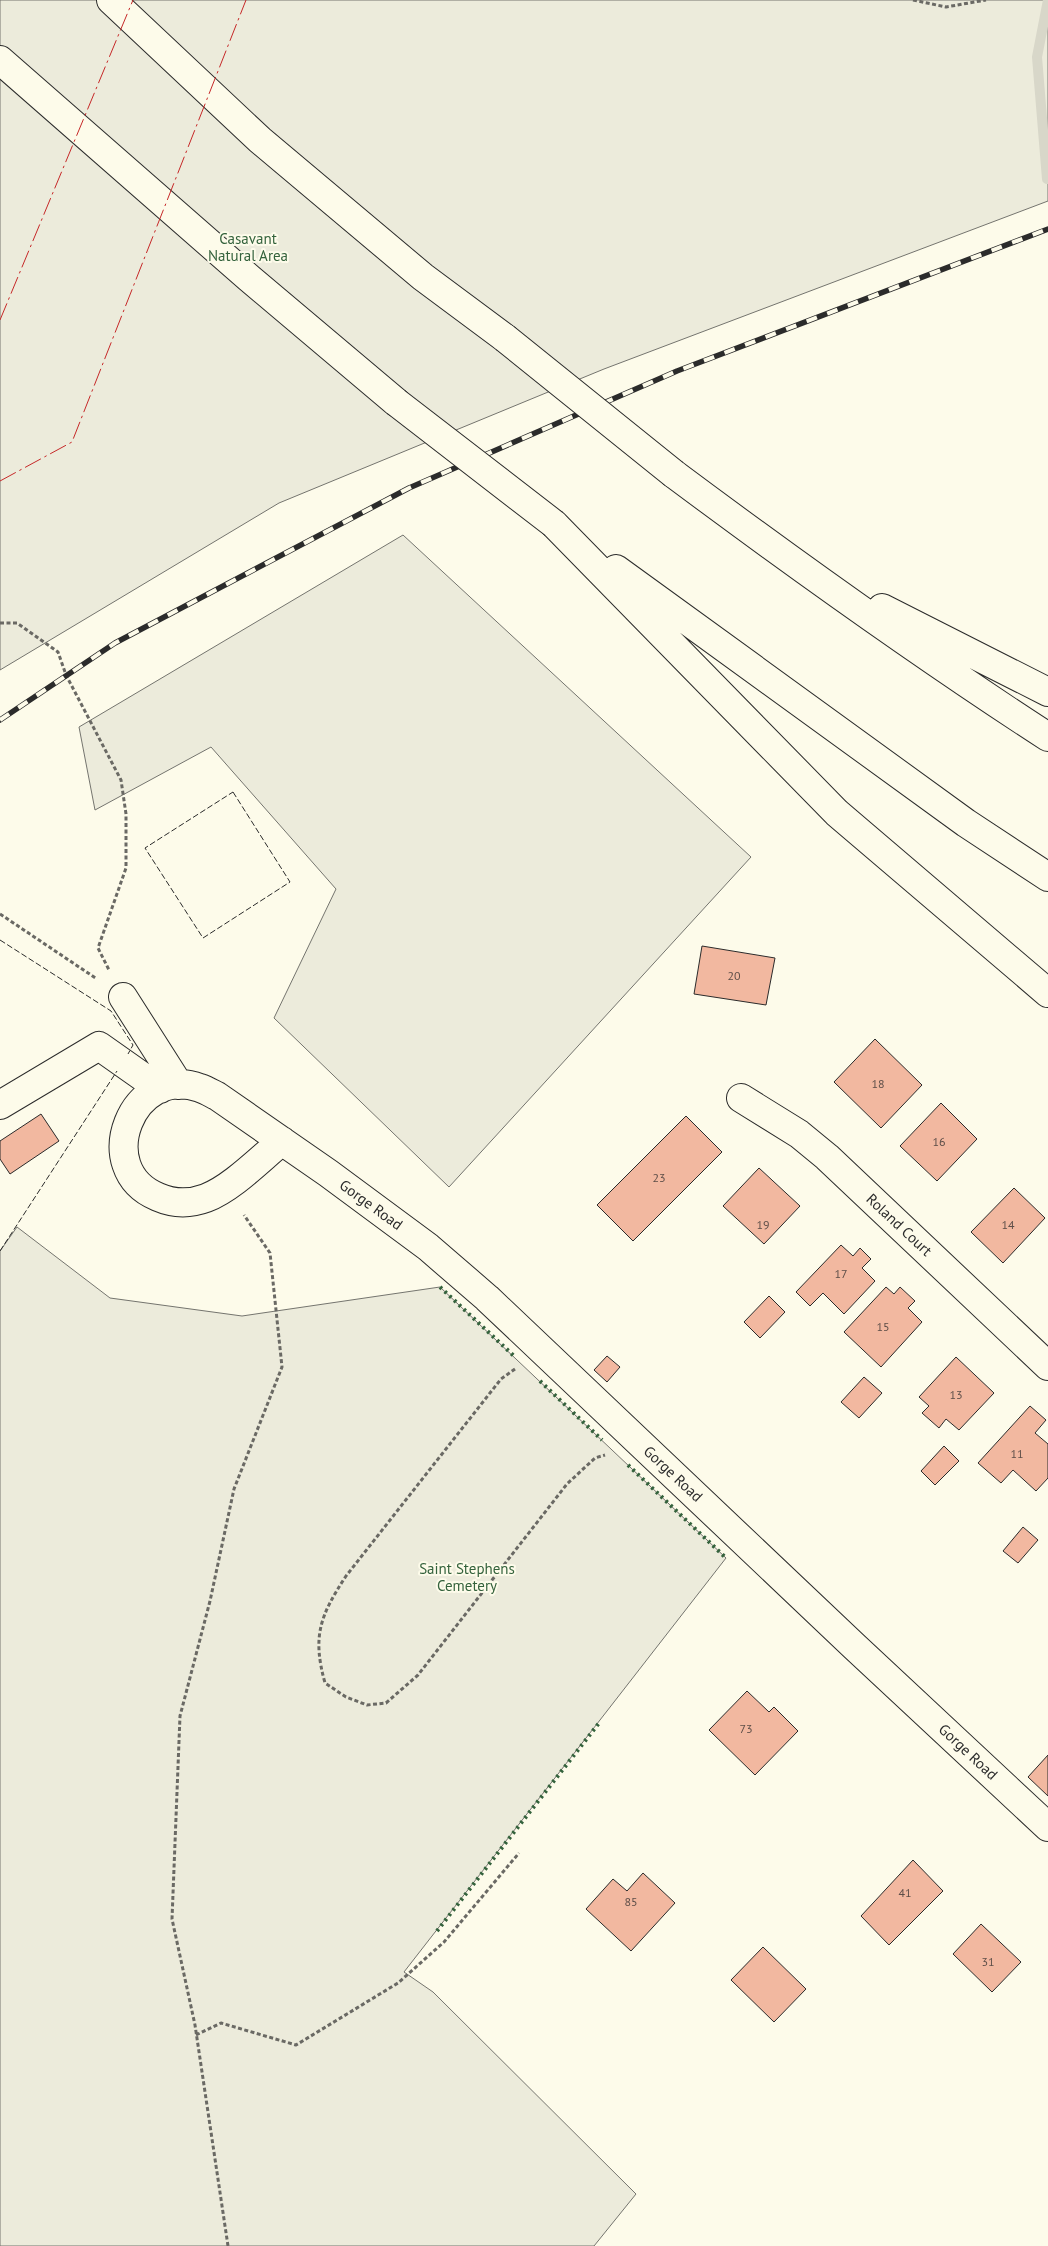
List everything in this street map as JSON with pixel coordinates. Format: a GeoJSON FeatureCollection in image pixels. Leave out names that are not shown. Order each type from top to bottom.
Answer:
{"type":"FeatureCollection","features":[{"type":"Feature","properties":{"kind":"main road"},"geometry":{"type":"LineString","coordinates":[[111,0],[260,140],[423,277],[505,338],[674,474],[794,563],[964,682],[1048,737]]}},
{"type":"Feature","properties":{"kind":"main road"},"geometry":{"type":"LineString","coordinates":[[0,60],[249,278],[396,402],[554,524],[966,823],[1048,878]]}},
{"type":"Feature","properties":{"kind":"main road"},"geometry":{"type":"LineString","coordinates":[[554,524],[837,813],[1048,993]]}},
{"type":"Feature","properties":{"kind":"main road"},"geometry":{"type":"LineString","coordinates":[[794,563],[1048,692]]}},
{"type":"Feature","properties":{"kind":"main road"},"geometry":{"type":"LineString","coordinates":[[123,997],[170,1087]]}},
{"type":"Feature","properties":{"kind":"main road"},"geometry":{"type":"LineString","coordinates":[[0,1105],[99,1046],[170,1087]]}},
{"type":"Feature","properties":{"kind":"main road"},"geometry":{"type":"LineString","coordinates":[[170,1087],[144,1098],[132,1113],[125,1130],[123,1148],[127,1166],[137,1182],[152,1194],[168,1201],[187,1203],[207,1197],[225,1187],[282,1141]]}},
{"type":"Feature","properties":{"kind":"main road","name":"Gorge Road"},"geometry":{"type":"LineString","coordinates":[[170,1087],[199,1087],[217,1096],[428,1246],[554,1362],[1048,1827]]}},
{"type":"Feature","properties":{"kind":"main road","name":"Roland Court"},"geometry":{"type":"LineString","coordinates":[[741,1098],[799,1134],[827,1157],[1048,1366]]}},
{"type":"Feature","properties":{"kind":"path"},"geometry":{"type":"LineString","coordinates":[[913,0],[946,7],[986,0]]}},
{"type":"Feature","properties":{"kind":"path"},"geometry":{"type":"LineString","coordinates":[[0,623],[17,623],[58,652],[66,676],[121,780],[126,814],[126,868],[98,948],[123,997]]}},
{"type":"Feature","properties":{"kind":"path"},"geometry":{"type":"LineString","coordinates":[[0,914],[123,997]]}},
{"type":"Feature","properties":{"kind":"path"},"geometry":{"type":"LineString","coordinates":[[225,1187],[270,1253],[282,1367],[234,1489],[210,1601],[180,1716],[172,1919],[196,2035],[228,2246]]}},
{"type":"Feature","properties":{"kind":"path"},"geometry":{"type":"LineString","coordinates":[[554,1362],[524,1363],[501,1378],[346,1576],[328,1604],[318,1631],[319,1662],[324,1683],[346,1697],[367,1705],[386,1703],[418,1675],[567,1484],[595,1458],[619,1449],[650,1452]]}},
{"type":"Feature","properties":{"kind":"path"},"geometry":{"type":"LineString","coordinates":[[196,2035],[221,2024],[296,2044],[398,1983],[444,1942],[519,1853]]}},
{"type":"Feature","properties":{"kind":"green space","name":"Casavant Natural Area"},"geometry":{"type":"Polygon","coordinates":[[[0,0],[1048,0],[1048,201],[604,369],[279,503],[0,670],[0,0]]]}},
{"type":"Feature","properties":{"kind":"green space"},"geometry":{"type":"Polygon","coordinates":[[[403,535],[751,857],[449,1187],[274,1018],[336,889],[211,747],[95,810],[79,727],[403,535]]]}},
{"type":"Feature","properties":{"kind":"green space","name":"Saint Stephens Cemetery"},"geometry":{"type":"Polygon","coordinates":[[[17,1227],[110,1298],[242,1316],[440,1287],[726,1558],[404,1972],[433,1992],[636,2194],[594,2246],[0,2246],[0,1251],[17,1227]]]}},
{"type":"Feature","properties":{"kind":"building"},"geometry":{"type":"Polygon","coordinates":[[[702,946],[775,958],[766,1005],[694,994],[702,946]]]}},
{"type":"Feature","properties":{"kind":"building"},"geometry":{"type":"Polygon","coordinates":[[[875,1039],[922,1085],[881,1128],[834,1082],[875,1039]]]}},
{"type":"Feature","properties":{"kind":"building"},"geometry":{"type":"Polygon","coordinates":[[[941,1103],[977,1139],[937,1181],[900,1146],[941,1103]]]}},
{"type":"Feature","properties":{"kind":"building"},"geometry":{"type":"Polygon","coordinates":[[[41,1114],[59,1141],[10,1174],[0,1159],[0,1141],[41,1114]]]}},
{"type":"Feature","properties":{"kind":"building"},"geometry":{"type":"Polygon","coordinates":[[[686,1116],[722,1152],[633,1241],[597,1205],[686,1116]]]}},
{"type":"Feature","properties":{"kind":"building"},"geometry":{"type":"Polygon","coordinates":[[[759,1168],[800,1206],[764,1244],[723,1206],[759,1168]]]}},
{"type":"Feature","properties":{"kind":"building"},"geometry":{"type":"Polygon","coordinates":[[[1014,1188],[1045,1218],[1003,1263],[971,1232],[1014,1188]]]}},
{"type":"Feature","properties":{"kind":"building"},"geometry":{"type":"Polygon","coordinates":[[[841,1245],[853,1256],[860,1248],[871,1259],[862,1268],[875,1281],[844,1314],[823,1293],[810,1306],[796,1292],[841,1245]]]}},
{"type":"Feature","properties":{"kind":"building"},"geometry":{"type":"Polygon","coordinates":[[[886,1287],[894,1294],[900,1287],[915,1301],[908,1308],[922,1322],[881,1367],[844,1332],[886,1287]]]}},
{"type":"Feature","properties":{"kind":"building"},"geometry":{"type":"Polygon","coordinates":[[[769,1296],[785,1312],[760,1338],[744,1322],[769,1296]]]}},
{"type":"Feature","properties":{"kind":"building"},"geometry":{"type":"Polygon","coordinates":[[[607,1356],[620,1367],[607,1382],[594,1370],[607,1356]]]}},
{"type":"Feature","properties":{"kind":"building"},"geometry":{"type":"Polygon","coordinates":[[[956,1357],[994,1393],[959,1430],[946,1419],[939,1428],[922,1413],[929,1406],[919,1397],[956,1357]]]}},
{"type":"Feature","properties":{"kind":"building"},"geometry":{"type":"Polygon","coordinates":[[[864,1377],[882,1393],[859,1418],[841,1402],[864,1377]]]}},
{"type":"Feature","properties":{"kind":"building"},"geometry":{"type":"Polygon","coordinates":[[[1030,1406],[1046,1420],[1035,1433],[1048,1444],[1048,1478],[1036,1491],[1013,1470],[1001,1483],[978,1463],[1030,1406]]]}},
{"type":"Feature","properties":{"kind":"building"},"geometry":{"type":"Polygon","coordinates":[[[944,1446],[959,1461],[935,1485],[921,1471],[944,1446]]]}},
{"type":"Feature","properties":{"kind":"building"},"geometry":{"type":"Polygon","coordinates":[[[1023,1527],[1038,1540],[1018,1563],[1003,1551],[1023,1527]]]}},
{"type":"Feature","properties":{"kind":"building"},"geometry":{"type":"Polygon","coordinates":[[[747,1691],[769,1712],[774,1707],[798,1731],[755,1775],[709,1730],[747,1691]]]}},
{"type":"Feature","properties":{"kind":"building"},"geometry":{"type":"Polygon","coordinates":[[[1048,1755],[1048,1796],[1028,1777],[1048,1755]]]}},
{"type":"Feature","properties":{"kind":"building"},"geometry":{"type":"Polygon","coordinates":[[[913,1860],[943,1891],[889,1945],[861,1916],[913,1860]]]}},
{"type":"Feature","properties":{"kind":"building"},"geometry":{"type":"Polygon","coordinates":[[[643,1873],[675,1903],[631,1951],[586,1909],[613,1879],[627,1891],[643,1873]]]}},
{"type":"Feature","properties":{"kind":"building"},"geometry":{"type":"Polygon","coordinates":[[[981,1924],[1021,1962],[992,1992],[953,1954],[981,1924]]]}},
{"type":"Feature","properties":{"kind":"building"},"geometry":{"type":"Polygon","coordinates":[[[763,1947],[806,1989],[774,2022],[731,1980],[763,1947]]]}},
{"type":"Feature","properties":{"kind":"waterway"},"geometry":{"type":"LineString","coordinates":[[1047,179],[1037,57],[1048,0]]}},
{"type":"Feature","properties":{"kind":"railway"},"geometry":{"type":"LineString","coordinates":[[0,720],[115,643],[409,488],[677,371],[1048,229]]}},
{"type":"Feature","properties":{"kind":"hedge"},"geometry":{"type":"LineString","coordinates":[[440,1287],[514,1356]]}},
{"type":"Feature","properties":{"kind":"hedge"},"geometry":{"type":"LineString","coordinates":[[540,1381],[602,1440]]}},
{"type":"Feature","properties":{"kind":"hedge"},"geometry":{"type":"LineString","coordinates":[[628,1465],[726,1558]]}},
{"type":"Feature","properties":{"kind":"hedge"},"geometry":{"type":"LineString","coordinates":[[437,1931],[599,1723]]}},
{"type":"Feature","properties":{"kind":"fence"},"geometry":{"type":"LineString","coordinates":[[233,792],[290,882],[203,938],[145,848],[233,792]]}},
{"type":"Feature","properties":{"kind":"fence"},"geometry":{"type":"LineString","coordinates":[[0,940],[111,1011],[133,1045],[128,1054]]}},
{"type":"Feature","properties":{"kind":"fence"},"geometry":{"type":"LineString","coordinates":[[0,1251],[117,1071]]}},
{"type":"Feature","properties":{"kind":"power"},"geometry":{"type":"LineString","coordinates":[[0,320],[133,0]]}},
{"type":"Feature","properties":{"kind":"power"},"geometry":{"type":"LineString","coordinates":[[0,481],[72,442],[246,0]]}}]}
